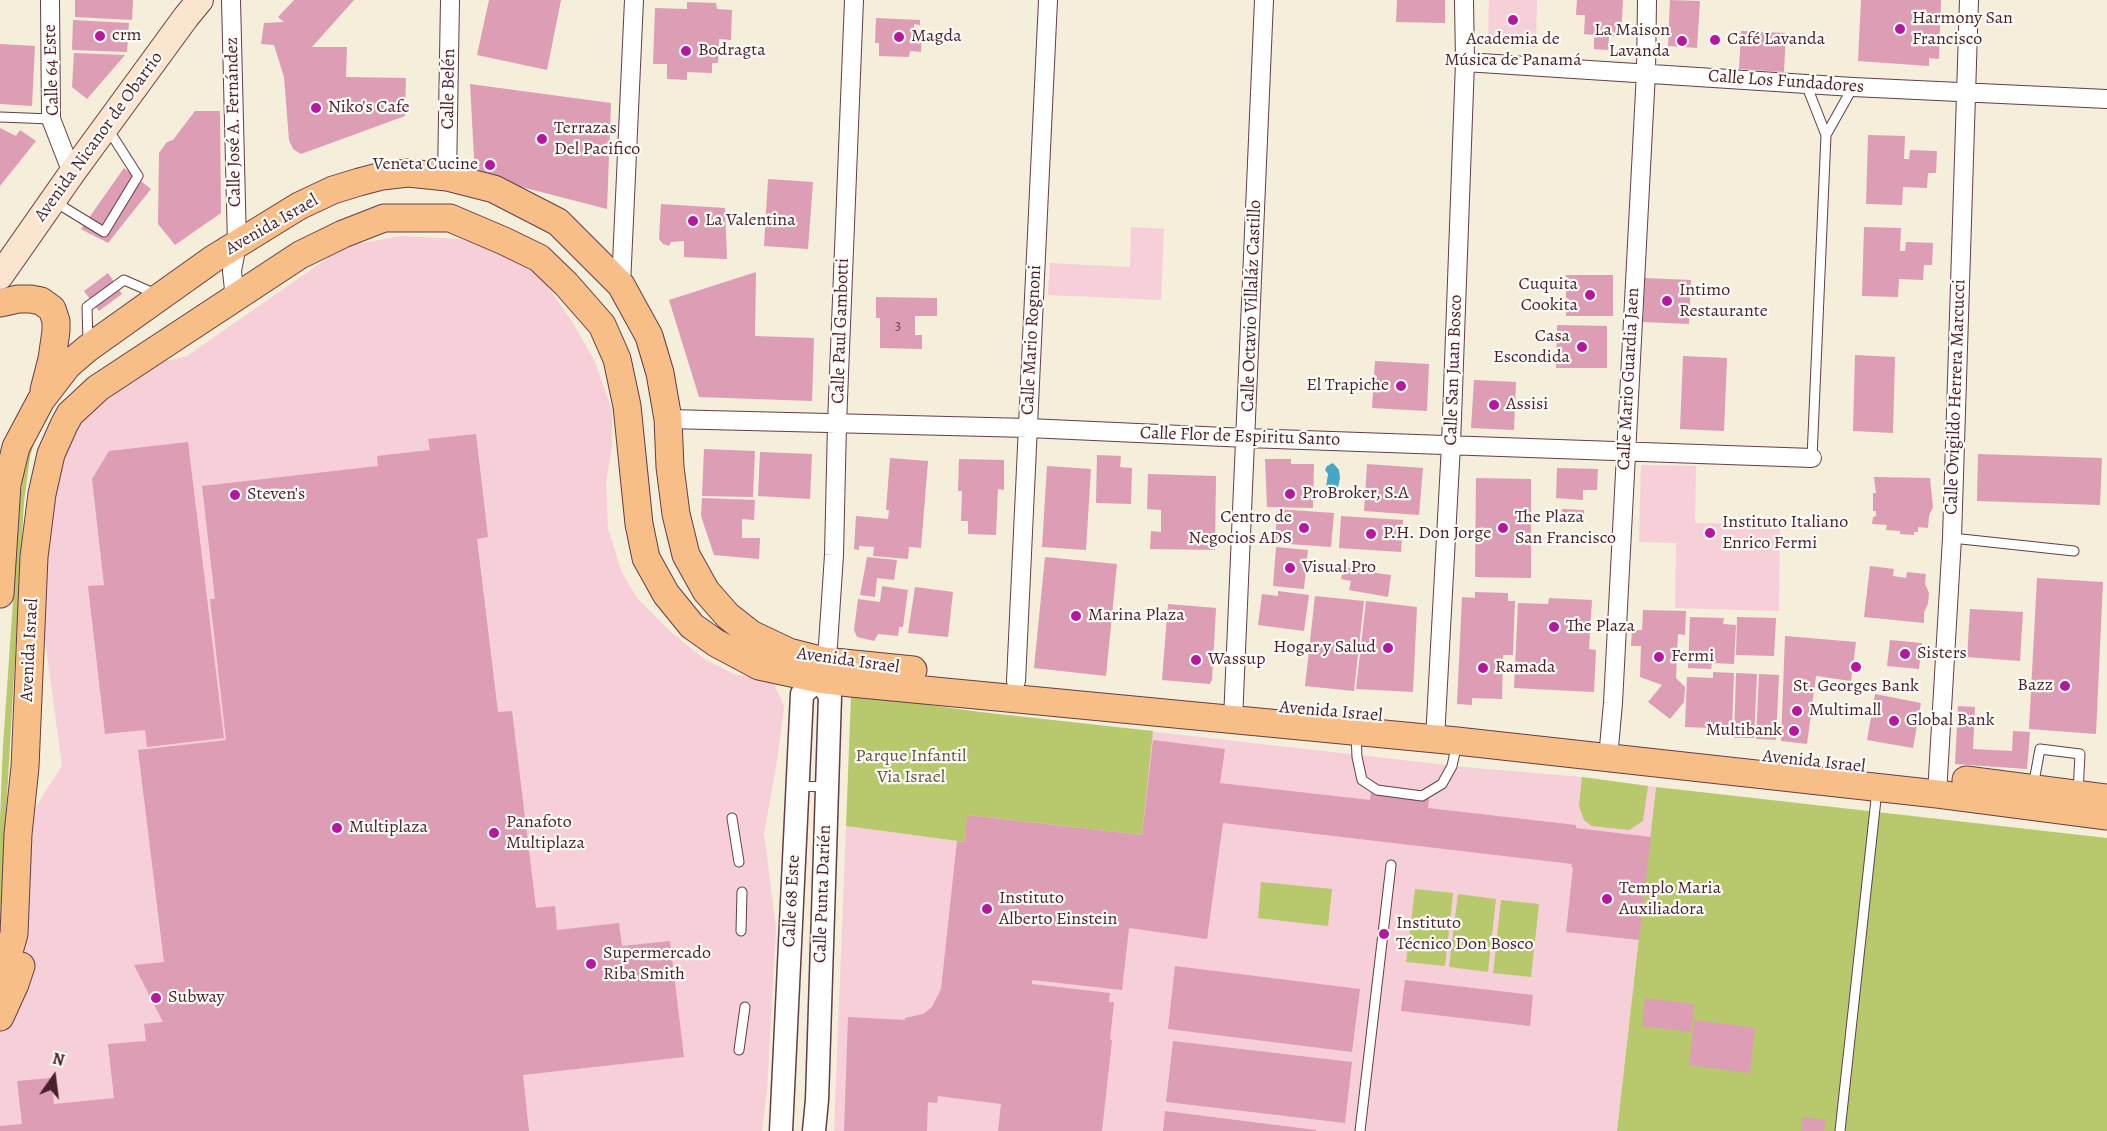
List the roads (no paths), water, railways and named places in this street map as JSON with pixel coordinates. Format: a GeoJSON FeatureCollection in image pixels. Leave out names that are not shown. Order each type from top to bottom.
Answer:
{"type":"FeatureCollection","features":[{"type":"Feature","properties":{"kind":"main road","name":"Avenida Nicanor de Obarrio"},"geometry":{"type":"LineString","coordinates":[[0,276],[106,126],[201,0]]}},
{"type":"Feature","properties":{"kind":"main road","name":"Avenida Israel"},"geometry":{"type":"LineString","coordinates":[[0,594],[7,484],[16,447],[41,400],[68,365],[160,297],[237,244],[299,206],[351,185],[382,176],[408,173],[447,177],[494,189],[558,222],[621,285],[649,336],[660,373],[668,419],[670,467],[676,514],[686,555],[706,591],[728,616],[750,634],[821,670],[1609,749],[1937,785],[2107,816]]}},
{"type":"Feature","properties":{"kind":"main road","name":"Avenida Israel"},"geometry":{"type":"LineString","coordinates":[[0,983],[14,934],[18,834],[25,767],[34,557],[42,494],[51,454],[70,414],[98,388],[300,255],[343,234],[384,218],[450,218],[539,258],[566,284],[602,326],[616,359],[627,406],[639,524],[646,558],[666,594],[692,626],[716,644],[759,666],[1016,681],[1356,731],[1443,734]]}},
{"type":"Feature","properties":{"kind":"main road"},"geometry":{"type":"LineString","coordinates":[[0,303],[18,299],[36,299],[47,305],[54,315],[56,331],[54,348],[41,400]]}},
{"type":"Feature","properties":{"kind":"main road","name":"Avenida Israel"},"geometry":{"type":"LineString","coordinates":[[1609,749],[1878,788],[1937,785],[2033,787],[2107,798]]}},
{"type":"Feature","properties":{"kind":"main road"},"geometry":{"type":"LineString","coordinates":[[0,1017],[15,984],[22,961],[14,934]]}},
{"type":"Feature","properties":{"kind":"street","name":"Calle 64 Este"},"geometry":{"type":"LineString","coordinates":[[50,0],[51,119],[72,173]]}},
{"type":"Feature","properties":{"kind":"street","name":"Calle José A. Fernández"},"geometry":{"type":"LineString","coordinates":[[231,0],[237,244],[232,271],[235,299]]}},
{"type":"Feature","properties":{"kind":"street","name":"Calle Belén"},"geometry":{"type":"LineString","coordinates":[[447,177],[450,0]]}},
{"type":"Feature","properties":{"kind":"street"},"geometry":{"type":"LineString","coordinates":[[621,285],[634,0]]}},
{"type":"Feature","properties":{"kind":"street","name":"Calle Paul Gambotti"},"geometry":{"type":"LineString","coordinates":[[821,670],[828,645],[834,555],[854,0]]}},
{"type":"Feature","properties":{"kind":"street","name":"Calle Mario Rognoni"},"geometry":{"type":"LineString","coordinates":[[1016,681],[1048,0]]}},
{"type":"Feature","properties":{"kind":"street","name":"Calle Octavio Villaláz Castillo"},"geometry":{"type":"LineString","coordinates":[[1234,712],[1264,0]]}},
{"type":"Feature","properties":{"kind":"street","name":"Calle San Juan Bosco"},"geometry":{"type":"LineString","coordinates":[[1443,734],[1465,62],[1464,0]]}},
{"type":"Feature","properties":{"kind":"street","name":"Calle Mario Guardia Jaen"},"geometry":{"type":"LineString","coordinates":[[1609,749],[1646,72],[1647,0]]}},
{"type":"Feature","properties":{"kind":"street","name":"Calle Ovigildo Herrera Marcucci"},"geometry":{"type":"LineString","coordinates":[[1937,785],[1952,538],[1969,0]]}},
{"type":"Feature","properties":{"kind":"street","name":"Calle Los Fundadores"},"geometry":{"type":"LineString","coordinates":[[1465,62],[1853,87],[2107,99]]}},
{"type":"Feature","properties":{"kind":"street","name":"Calle Flor de Espiritu Santo"},"geometry":{"type":"LineString","coordinates":[[668,419],[1028,428],[1625,453],[1812,458]]}},
{"type":"Feature","properties":{"kind":"street","name":"Calle 68 Este"},"geometry":{"type":"LineString","coordinates":[[781,1131],[801,694],[821,670]]}},
{"type":"Feature","properties":{"kind":"street","name":"Calle Punta Darién"},"geometry":{"type":"LineString","coordinates":[[814,1131],[817,1100],[830,696],[821,670]]}},
{"type":"Feature","properties":{"kind":"lane"},"geometry":{"type":"LineString","coordinates":[[1806,84],[1826,135],[1812,458]]}},
{"type":"Feature","properties":{"kind":"lane"},"geometry":{"type":"LineString","coordinates":[[1826,135],[1853,87]]}},
{"type":"Feature","properties":{"kind":"lane"},"geometry":{"type":"LineString","coordinates":[[0,117],[51,119]]}},
{"type":"Feature","properties":{"kind":"lane"},"geometry":{"type":"LineString","coordinates":[[53,201],[104,232],[138,176],[106,126]]}},
{"type":"Feature","properties":{"kind":"lane"},"geometry":{"type":"LineString","coordinates":[[88,348],[87,307],[124,280],[160,297]]}},
{"type":"Feature","properties":{"kind":"lane"},"geometry":{"type":"LineString","coordinates":[[1952,538],[2074,551]]}},
{"type":"Feature","properties":{"kind":"lane"},"geometry":{"type":"LineString","coordinates":[[1356,731],[1357,757],[1362,780],[1377,790],[1422,796],[1442,784],[1452,766],[1443,734]]}},
{"type":"Feature","properties":{"kind":"lane"},"geometry":{"type":"LineString","coordinates":[[2033,787],[2040,749],[2080,754],[2078,793]]}},
{"type":"Feature","properties":{"kind":"lane"},"geometry":{"type":"LineString","coordinates":[[797,786],[827,787]]}},
{"type":"Feature","properties":{"kind":"lane"},"geometry":{"type":"LineString","coordinates":[[1840,1131],[1878,788]]}},
{"type":"Feature","properties":{"kind":"lane"},"geometry":{"type":"LineString","coordinates":[[732,818],[739,862]]}},
{"type":"Feature","properties":{"kind":"lane"},"geometry":{"type":"LineString","coordinates":[[1360,1131],[1391,865]]}},
{"type":"Feature","properties":{"kind":"lane"},"geometry":{"type":"LineString","coordinates":[[741,931],[742,892]]}},
{"type":"Feature","properties":{"kind":"lane"},"geometry":{"type":"LineString","coordinates":[[739,1050],[746,1007]]}},
{"type":"Feature","properties":{"kind":"water"},"geometry":{"type":"Polygon","coordinates":[[[1333,463],[1339,470],[1340,478],[1338,487],[1332,489],[1326,487],[1328,474],[1325,470],[1333,463]]]}},
{"type":"Feature","properties":{"kind":"place","name":"Academia de Música de Panamá"},"geometry":{"type":"Point","coordinates":[1513,20]}},
{"type":"Feature","properties":{"kind":"place","name":"Harmony San Francisco"},"geometry":{"type":"Point","coordinates":[1900,29]}},
{"type":"Feature","properties":{"kind":"place","name":"crm"},"geometry":{"type":"Point","coordinates":[100,36]}},
{"type":"Feature","properties":{"kind":"place","name":"Magda"},"geometry":{"type":"Point","coordinates":[899,37]}},
{"type":"Feature","properties":{"kind":"place","name":"Café Lavanda"},"geometry":{"type":"Point","coordinates":[1715,40]}},
{"type":"Feature","properties":{"kind":"place","name":"La Maison Lavanda"},"geometry":{"type":"Point","coordinates":[1682,41]}},
{"type":"Feature","properties":{"kind":"place","name":"Bodragta"},"geometry":{"type":"Point","coordinates":[686,51]}},
{"type":"Feature","properties":{"kind":"place","name":"Niko's Cafe"},"geometry":{"type":"Point","coordinates":[316,108]}},
{"type":"Feature","properties":{"kind":"place","name":"Terrazas Del Pacifico"},"geometry":{"type":"Point","coordinates":[542,139]}},
{"type":"Feature","properties":{"kind":"place","name":"Veneta Cucine"},"geometry":{"type":"Point","coordinates":[490,165]}},
{"type":"Feature","properties":{"kind":"place","name":"La Valentina"},"geometry":{"type":"Point","coordinates":[693,221]}},
{"type":"Feature","properties":{"kind":"place","name":"Cuquita Cookita"},"geometry":{"type":"Point","coordinates":[1590,295]}},
{"type":"Feature","properties":{"kind":"place","name":"Intimo Restaurante"},"geometry":{"type":"Point","coordinates":[1667,301]}},
{"type":"Feature","properties":{"kind":"place","name":"Casa Escondida"},"geometry":{"type":"Point","coordinates":[1582,347]}},
{"type":"Feature","properties":{"kind":"place","name":"El Trapiche"},"geometry":{"type":"Point","coordinates":[1401,386]}},
{"type":"Feature","properties":{"kind":"place","name":"Assisi"},"geometry":{"type":"Point","coordinates":[1494,405]}},
{"type":"Feature","properties":{"kind":"place","name":"ProBroker, S.A"},"geometry":{"type":"Point","coordinates":[1290,494]}},
{"type":"Feature","properties":{"kind":"place","name":"Steven's"},"geometry":{"type":"Point","coordinates":[235,495]}},
{"type":"Feature","properties":{"kind":"place","name":"Centro de Negocios ADS"},"geometry":{"type":"Point","coordinates":[1304,528]}},
{"type":"Feature","properties":{"kind":"place","name":"The Plaza San Francisco"},"geometry":{"type":"Point","coordinates":[1503,528]}},
{"type":"Feature","properties":{"kind":"place","name":"Instituto Italiano Enrico Fermi"},"geometry":{"type":"Point","coordinates":[1710,533]}},
{"type":"Feature","properties":{"kind":"place","name":"P.H. Don Jorge"},"geometry":{"type":"Point","coordinates":[1371,534]}},
{"type":"Feature","properties":{"kind":"place","name":"Visual Pro"},"geometry":{"type":"Point","coordinates":[1290,568]}},
{"type":"Feature","properties":{"kind":"place","name":"Marina Plaza"},"geometry":{"type":"Point","coordinates":[1076,616]}},
{"type":"Feature","properties":{"kind":"place","name":"The Plaza"},"geometry":{"type":"Point","coordinates":[1554,627]}},
{"type":"Feature","properties":{"kind":"place","name":"Hogar y Salud"},"geometry":{"type":"Point","coordinates":[1388,648]}},
{"type":"Feature","properties":{"kind":"place","name":"Sisters"},"geometry":{"type":"Point","coordinates":[1905,654]}},
{"type":"Feature","properties":{"kind":"place","name":"Fermi"},"geometry":{"type":"Point","coordinates":[1659,657]}},
{"type":"Feature","properties":{"kind":"place","name":"Wassup"},"geometry":{"type":"Point","coordinates":[1196,660]}},
{"type":"Feature","properties":{"kind":"place","name":"St. Georges Bank"},"geometry":{"type":"Point","coordinates":[1856,667]}},
{"type":"Feature","properties":{"kind":"place","name":"Ramada"},"geometry":{"type":"Point","coordinates":[1483,668]}},
{"type":"Feature","properties":{"kind":"place","name":"Bazz"},"geometry":{"type":"Point","coordinates":[2065,686]}},
{"type":"Feature","properties":{"kind":"place","name":"Multimall"},"geometry":{"type":"Point","coordinates":[1797,711]}},
{"type":"Feature","properties":{"kind":"place","name":"Global Bank"},"geometry":{"type":"Point","coordinates":[1894,721]}},
{"type":"Feature","properties":{"kind":"place","name":"Multibank"},"geometry":{"type":"Point","coordinates":[1794,731]}},
{"type":"Feature","properties":{"kind":"place","name":"Multiplaza"},"geometry":{"type":"Point","coordinates":[337,828]}},
{"type":"Feature","properties":{"kind":"place","name":"Panafoto Multiplaza"},"geometry":{"type":"Point","coordinates":[494,833]}},
{"type":"Feature","properties":{"kind":"place","name":"Templo Maria Auxiliadora"},"geometry":{"type":"Point","coordinates":[1607,899]}},
{"type":"Feature","properties":{"kind":"place","name":"Instituto Alberto Einstein"},"geometry":{"type":"Point","coordinates":[987,909]}},
{"type":"Feature","properties":{"kind":"place","name":"Instituto Técnico Don Bosco"},"geometry":{"type":"Point","coordinates":[1384,934]}},
{"type":"Feature","properties":{"kind":"place","name":"Supermercado Riba Smith"},"geometry":{"type":"Point","coordinates":[591,964]}},
{"type":"Feature","properties":{"kind":"place","name":"Subway"},"geometry":{"type":"Point","coordinates":[156,998]}},
{"type":"Feature","properties":{"kind":"park label","name":"Parque Infantil Via Israel"},"geometry":{"type":"Point","coordinates":[911,768]}}]}
